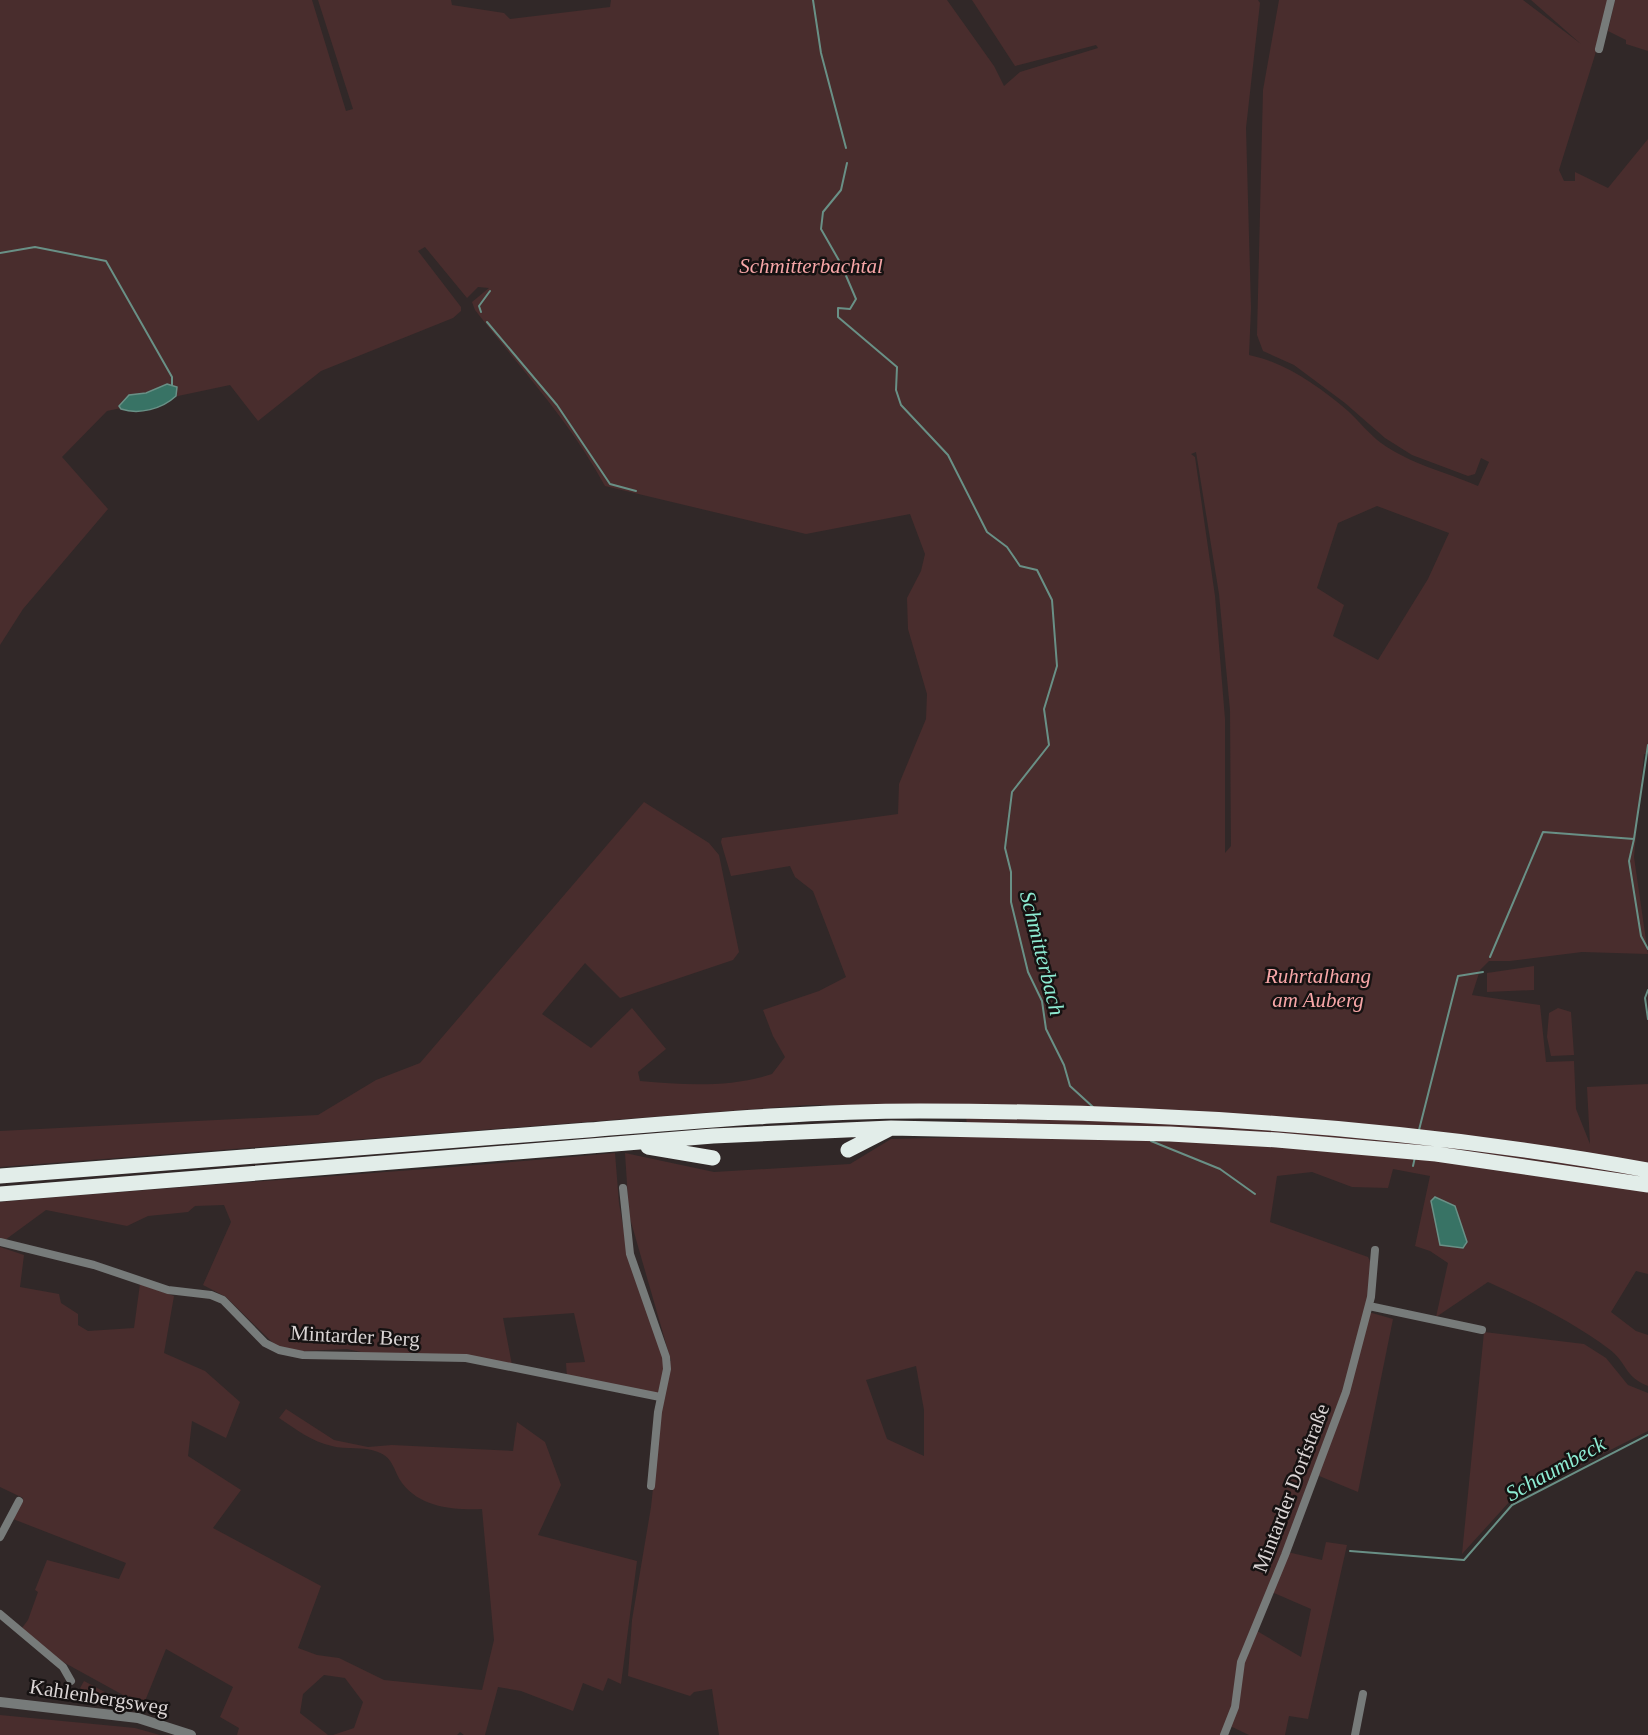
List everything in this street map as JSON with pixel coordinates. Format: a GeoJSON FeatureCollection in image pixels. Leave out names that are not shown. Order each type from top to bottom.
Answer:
{"type":"FeatureCollection","features":[{"type":"Feature","properties":{"kind":"highway"},"geometry":{"type":"LineString","coordinates":[[0,1176],[689,1122],[847,1113],[966,1112],[1143,1115],[1321,1126],[1499,1146],[1648,1170]]}},
{"type":"Feature","properties":{"kind":"highway"},"geometry":{"type":"LineString","coordinates":[[848,1150],[891,1128]]}},
{"type":"Feature","properties":{"kind":"highway"},"geometry":{"type":"LineString","coordinates":[[0,1194],[624,1143],[891,1128],[1170,1134],[1319,1143],[1487,1161],[1648,1185]]}},
{"type":"Feature","properties":{"kind":"highway"},"geometry":{"type":"LineString","coordinates":[[624,1143],[713,1158]]}},
{"type":"Feature","properties":{"kind":"street"},"geometry":{"type":"LineString","coordinates":[[1599,49],[1611,0]]}},
{"type":"Feature","properties":{"kind":"street"},"geometry":{"type":"LineString","coordinates":[[623,1188],[630,1254],[666,1357],[667,1368],[660,1397],[651,1486]]}},
{"type":"Feature","properties":{"kind":"street","name":"Mintarder Berg"},"geometry":{"type":"LineString","coordinates":[[0,1242],[94,1265],[168,1290],[211,1294],[224,1300],[265,1343],[279,1350],[303,1355],[466,1358],[660,1397]]}},
{"type":"Feature","properties":{"kind":"street","name":"Mintarder Dorfstraße"},"geometry":{"type":"LineString","coordinates":[[1224,1735],[1235,1707],[1241,1662],[1342,1406],[1369,1306],[1374,1279],[1375,1250]]}},
{"type":"Feature","properties":{"kind":"street"},"geometry":{"type":"LineString","coordinates":[[1369,1306],[1482,1330]]}},
{"type":"Feature","properties":{"kind":"street"},"geometry":{"type":"LineString","coordinates":[[0,1537],[19,1501]]}},
{"type":"Feature","properties":{"kind":"street"},"geometry":{"type":"LineString","coordinates":[[0,1614],[63,1667],[71,1681]]}},
{"type":"Feature","properties":{"kind":"street"},"geometry":{"type":"LineString","coordinates":[[1355,1735],[1363,1694]]}},
{"type":"Feature","properties":{"kind":"street","name":"Kahlenbergsweg"},"geometry":{"type":"LineString","coordinates":[[0,1702],[138,1718],[191,1735]]}},
{"type":"Feature","properties":{"kind":"green space"},"geometry":{"type":"Polygon","coordinates":[[[0,0],[312,0],[346,111],[353,109],[318,0],[451,0],[452,5],[504,13],[510,19],[610,7],[611,0],[947,0],[994,66],[1004,86],[1020,72],[1098,48],[1096,45],[1015,66],[972,0],[1258,0],[1260,3],[1246,128],[1251,308],[1249,355],[1276,364],[1314,384],[1392,450],[1416,462],[1478,486],[1489,462],[1481,458],[1475,474],[1468,476],[1412,455],[1385,438],[1345,403],[1294,365],[1263,351],[1257,335],[1263,90],[1279,0],[1523,0],[1581,44],[1531,0],[1608,0],[1595,55],[1559,170],[1564,181],[1575,181],[1575,172],[1608,188],[1648,139],[1648,754],[1644,754],[1634,857],[1648,954],[1582,952],[1510,961],[1489,961],[1480,970],[1472,995],[1540,1005],[1546,1062],[1574,1061],[1576,1109],[1590,1144],[1587,1087],[1648,1084],[1648,1274],[1636,1271],[1611,1312],[1636,1331],[1648,1335],[1648,1386],[1634,1378],[1615,1354],[1595,1339],[1551,1313],[1488,1282],[1436,1317],[1448,1263],[1430,1251],[1415,1246],[1430,1176],[1393,1169],[1388,1188],[1352,1187],[1312,1172],[1277,1176],[1270,1222],[1368,1257],[1372,1276],[1365,1311],[1393,1319],[1358,1492],[1312,1473],[1283,1551],[1322,1560],[1326,1542],[1347,1545],[1308,1719],[1289,1716],[1285,1735],[1249,1735],[1230,1726],[1221,1735],[719,1735],[712,1689],[694,1692],[690,1696],[628,1676],[632,1620],[651,1507],[663,1395],[567,1378],[566,1363],[585,1362],[574,1313],[503,1318],[512,1365],[375,1355],[347,1349],[302,1351],[285,1349],[274,1344],[226,1297],[203,1285],[231,1222],[224,1205],[195,1206],[188,1212],[148,1216],[127,1226],[46,1210],[5,1240],[0,1239],[0,1202],[615,1153],[619,1203],[628,1255],[664,1361],[671,1361],[629,1215],[625,1153],[714,1172],[850,1164],[891,1139],[968,1137],[965,1105],[807,1105],[0,1167],[0,1131],[318,1115],[376,1080],[420,1063],[644,802],[709,843],[719,855],[739,952],[733,960],[620,998],[585,963],[542,1014],[591,1048],[632,1008],[666,1049],[638,1072],[640,1081],[723,1083],[739,1082],[772,1074],[785,1057],[773,1036],[763,1010],[819,991],[846,977],[813,891],[795,877],[790,866],[731,876],[721,842],[722,838],[898,814],[899,784],[926,719],[927,694],[908,629],[907,598],[921,571],[925,554],[910,514],[806,534],[605,486],[576,439],[544,395],[475,310],[472,302],[489,288],[478,287],[467,298],[425,247],[418,251],[461,307],[461,311],[453,318],[321,371],[258,421],[230,385],[107,411],[62,457],[108,509],[23,609],[0,645],[0,0]],[[1196,452],[1191,454],[1195,457],[1215,596],[1225,719],[1225,853],[1231,846],[1230,710],[1219,594],[1196,452]],[[1377,506],[1338,523],[1317,588],[1344,605],[1333,636],[1378,660],[1428,579],[1449,533],[1377,506]],[[916,1366],[866,1380],[887,1439],[924,1456],[924,1410],[916,1366]],[[1267,1590],[1252,1628],[1301,1657],[1311,1609],[1267,1590]]]}},
{"type":"Feature","properties":{"kind":"green space"},"geometry":{"type":"Polygon","coordinates":[[[1615,0],[1648,0],[1648,51],[1626,44],[1626,40],[1608,31],[1615,0]]]}},
{"type":"Feature","properties":{"kind":"green space"},"geometry":{"type":"Polygon","coordinates":[[[1534,966],[1534,990],[1487,992],[1487,973],[1534,966]]]}},
{"type":"Feature","properties":{"kind":"green space"},"geometry":{"type":"Polygon","coordinates":[[[1558,1008],[1571,1012],[1574,1055],[1551,1056],[1547,1037],[1549,1013],[1558,1008]]]}},
{"type":"Feature","properties":{"kind":"green space"},"geometry":{"type":"Polygon","coordinates":[[[0,1247],[24,1255],[20,1287],[59,1294],[61,1303],[78,1314],[78,1325],[88,1331],[134,1328],[140,1284],[174,1296],[164,1353],[205,1371],[240,1402],[226,1438],[192,1421],[188,1456],[241,1490],[213,1528],[321,1586],[298,1648],[317,1655],[339,1658],[384,1680],[482,1690],[494,1640],[482,1509],[449,1508],[419,1498],[402,1483],[390,1461],[383,1455],[373,1450],[325,1444],[304,1435],[279,1418],[286,1409],[334,1440],[368,1447],[392,1445],[513,1451],[517,1422],[545,1442],[561,1485],[538,1535],[637,1561],[621,1684],[608,1678],[603,1691],[583,1683],[573,1711],[521,1691],[498,1687],[485,1735],[464,1735],[460,1732],[457,1735],[333,1735],[354,1728],[363,1702],[345,1678],[324,1675],[303,1694],[300,1713],[328,1735],[237,1735],[239,1728],[220,1717],[233,1687],[166,1649],[143,1706],[54,1657],[22,1628],[28,1620],[38,1592],[35,1590],[47,1560],[119,1579],[126,1563],[13,1519],[23,1498],[0,1487],[0,1247]]]}},
{"type":"Feature","properties":{"kind":"green space"},"geometry":{"type":"Polygon","coordinates":[[[1484,1332],[1584,1344],[1606,1358],[1628,1385],[1648,1393],[1648,1431],[1511,1500],[1462,1554],[1484,1332]]]}},
{"type":"Feature","properties":{"kind":"green space"},"geometry":{"type":"Polygon","coordinates":[[[84,1681],[131,1706],[135,1710],[74,1699],[84,1681]]]}},
{"type":"Feature","properties":{"kind":"green space"},"geometry":{"type":"Polygon","coordinates":[[[0,1715],[135,1728],[160,1735],[0,1735],[0,1715]]]}},
{"type":"Feature","properties":{"kind":"shaded area"},"geometry":{"type":"Polygon","coordinates":[[[167,384],[177,387],[176,396],[164,404],[143,411],[128,411],[119,406],[129,395],[146,393],[167,384]]]}},
{"type":"Feature","properties":{"kind":"shaded area"},"geometry":{"type":"Polygon","coordinates":[[[1435,1197],[1455,1206],[1467,1242],[1463,1248],[1440,1245],[1431,1201],[1435,1197]]]}},
{"type":"Feature","properties":{"kind":"waterway","name":"Schmitterbach"},"geometry":{"type":"LineString","coordinates":[[813,0],[821,53],[846,148]]}},
{"type":"Feature","properties":{"kind":"waterway","name":"Schmitterbach"},"geometry":{"type":"LineString","coordinates":[[847,163],[841,190],[823,212],[821,229],[841,264],[856,299],[850,309],[838,308],[838,317],[897,367],[896,390],[901,405],[948,455],[987,532],[1007,547],[1020,566],[1037,570],[1052,600],[1057,666],[1044,709],[1049,745],[1012,792],[1005,848],[1011,872],[1011,902],[1028,972],[1042,1001],[1046,1029],[1064,1065],[1070,1086],[1093,1107]]}},
{"type":"Feature","properties":{"kind":"waterway"},"geometry":{"type":"LineString","coordinates":[[0,253],[35,247],[106,261],[172,377],[172,385]]}},
{"type":"Feature","properties":{"kind":"waterway"},"geometry":{"type":"LineString","coordinates":[[481,312],[479,306],[490,291]]}},
{"type":"Feature","properties":{"kind":"waterway"},"geometry":{"type":"LineString","coordinates":[[487,322],[557,405],[610,484],[636,491]]}},
{"type":"Feature","properties":{"kind":"waterway","name":"Schmitterbach"},"geometry":{"type":"LineString","coordinates":[[1490,957],[1543,832],[1634,839],[1648,745]]}},
{"type":"Feature","properties":{"kind":"waterway"},"geometry":{"type":"LineString","coordinates":[[1634,839],[1629,861],[1641,936],[1648,949]]}},
{"type":"Feature","properties":{"kind":"waterway","name":"Schmitterbach"},"geometry":{"type":"LineString","coordinates":[[1419,1130],[1458,976],[1483,972]]}},
{"type":"Feature","properties":{"kind":"waterway"},"geometry":{"type":"LineString","coordinates":[[1648,990],[1645,998],[1648,1019]]}},
{"type":"Feature","properties":{"kind":"waterway","name":"Schmitterbach"},"geometry":{"type":"LineString","coordinates":[[1151,1141],[1220,1169],[1255,1194]]}},
{"type":"Feature","properties":{"kind":"waterway","name":"Schmitterbach"},"geometry":{"type":"LineString","coordinates":[[1413,1166],[1415,1157]]}},
{"type":"Feature","properties":{"kind":"waterway","name":"Schaumbeck"},"geometry":{"type":"LineString","coordinates":[[1350,1551],[1464,1560],[1512,1505],[1648,1435]]}},
{"type":"Feature","properties":{"kind":"park label","name":"Schmitterbachtal"},"geometry":{"type":"Point","coordinates":[811,266]}},
{"type":"Feature","properties":{"kind":"park label","name":"Ruhrtalhang am Auberg"},"geometry":{"type":"Point","coordinates":[1318,988]}}]}
